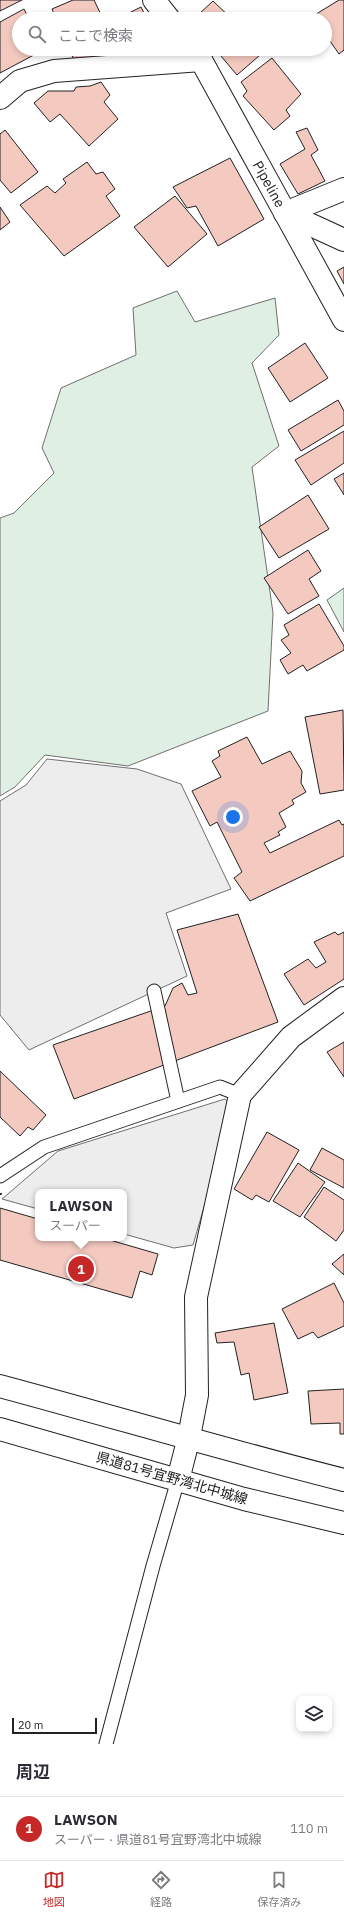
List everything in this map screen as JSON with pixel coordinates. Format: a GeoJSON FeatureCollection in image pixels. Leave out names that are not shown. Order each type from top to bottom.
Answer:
{"type":"FeatureCollection","features":[{"type":"Feature","properties":{"kind":"street"},"geometry":{"type":"LineString","coordinates":[[154,0],[163,12]]}},
{"type":"Feature","properties":{"kind":"street"},"geometry":{"type":"LineString","coordinates":[[0,98],[20,81],[54,71],[180,56]]}},
{"type":"Feature","properties":{"kind":"street","name":"Pipeline"},"geometry":{"type":"LineString","coordinates":[[198,56],[344,320]]}},
{"type":"Feature","properties":{"kind":"street"},"geometry":{"type":"LineString","coordinates":[[285,213],[344,189]]}},
{"type":"Feature","properties":{"kind":"street"},"geometry":{"type":"LineString","coordinates":[[285,213],[344,240]]}},
{"type":"Feature","properties":{"kind":"street"},"geometry":{"type":"LineString","coordinates":[[178,1480],[196,1395],[196,1297],[240,1095],[291,1037],[344,998]]}},
{"type":"Feature","properties":{"kind":"street"},"geometry":{"type":"LineString","coordinates":[[0,1386],[188,1437],[254,1457],[344,1480]]}},
{"type":"Feature","properties":{"kind":"street","name":"県道81号宜野湾北中城線"},"geometry":{"type":"LineString","coordinates":[[0,1429],[244,1499],[344,1523]]}},
{"type":"Feature","properties":{"kind":"lane"},"geometry":{"type":"LineString","coordinates":[[154,991],[178,1101]]}},
{"type":"Feature","properties":{"kind":"lane"},"geometry":{"type":"LineString","coordinates":[[0,1176],[44,1147],[178,1101],[220,1087],[240,1095]]}},
{"type":"Feature","properties":{"kind":"lane"},"geometry":{"type":"LineString","coordinates":[[106,1744],[153,1566],[178,1480]]}},
{"type":"Feature","properties":{"kind":"green space"},"geometry":{"type":"Polygon","coordinates":[[[177,291],[195,322],[275,298],[279,335],[252,363],[279,446],[252,467],[273,613],[268,711],[128,766],[45,755],[15,787],[0,796],[0,518],[14,513],[54,473],[42,448],[61,388],[136,355],[133,308],[177,291]]]}},
{"type":"Feature","properties":{"kind":"green space"},"geometry":{"type":"Polygon","coordinates":[[[344,588],[344,632],[327,600],[344,588]]]}},
{"type":"Feature","properties":{"kind":"shaded area"},"geometry":{"type":"Polygon","coordinates":[[[47,759],[137,769],[181,784],[231,889],[166,913],[187,976],[29,1050],[0,1015],[0,801],[26,785],[47,759]]]}},
{"type":"Feature","properties":{"kind":"shaded area"},"geometry":{"type":"Polygon","coordinates":[[[225,1099],[233,1107],[193,1245],[174,1248],[127,1235],[127,1189],[35,1189],[35,1208],[2,1199],[58,1151],[225,1099]]]}},
{"type":"Feature","properties":{"kind":"building"},"geometry":{"type":"Polygon","coordinates":[[[0,0],[22,0],[0,11],[0,0]]]}},
{"type":"Feature","properties":{"kind":"building"},"geometry":{"type":"Polygon","coordinates":[[[73,0],[94,0],[100,12],[53,12],[52,9],[73,0]]]}},
{"type":"Feature","properties":{"kind":"building"},"geometry":{"type":"Polygon","coordinates":[[[339,0],[344,0],[344,50],[339,54],[332,44],[332,12],[320,12],[339,0]]]}},
{"type":"Feature","properties":{"kind":"building"},"geometry":{"type":"Polygon","coordinates":[[[213,1],[225,12],[201,12],[213,1]]]}},
{"type":"Feature","properties":{"kind":"building"},"geometry":{"type":"Polygon","coordinates":[[[141,7],[144,12],[131,12],[141,7]]]}},
{"type":"Feature","properties":{"kind":"building"},"geometry":{"type":"Polygon","coordinates":[[[24,9],[26,12],[18,12],[24,9]]]}},
{"type":"Feature","properties":{"kind":"building"},"geometry":{"type":"Polygon","coordinates":[[[12,16],[12,56],[32,56],[0,73],[0,22],[12,16]]]}},
{"type":"Feature","properties":{"kind":"building"},"geometry":{"type":"Polygon","coordinates":[[[72,56],[118,56],[74,60],[72,56]]]}},
{"type":"Feature","properties":{"kind":"building"},"geometry":{"type":"Polygon","coordinates":[[[123,56],[133,56],[125,60],[123,56]]]}},
{"type":"Feature","properties":{"kind":"building"},"geometry":{"type":"Polygon","coordinates":[[[221,56],[259,56],[237,75],[221,56]]]}},
{"type":"Feature","properties":{"kind":"building"},"geometry":{"type":"Polygon","coordinates":[[[272,58],[301,94],[286,110],[290,116],[274,130],[243,96],[247,91],[241,82],[272,58]]]}},
{"type":"Feature","properties":{"kind":"building"},"geometry":{"type":"Polygon","coordinates":[[[101,82],[110,95],[104,102],[118,119],[89,146],[60,114],[50,122],[34,103],[48,91],[74,91],[76,87],[90,86],[101,82]]]}},
{"type":"Feature","properties":{"kind":"building"},"geometry":{"type":"Polygon","coordinates":[[[307,128],[318,150],[311,155],[325,181],[298,194],[280,164],[305,149],[296,132],[307,128]]]}},
{"type":"Feature","properties":{"kind":"building"},"geometry":{"type":"Polygon","coordinates":[[[5,130],[38,172],[11,193],[0,180],[0,134],[5,130]]]}},
{"type":"Feature","properties":{"kind":"building"},"geometry":{"type":"Polygon","coordinates":[[[230,158],[264,219],[218,246],[196,206],[187,208],[173,187],[230,158]]]}},
{"type":"Feature","properties":{"kind":"building"},"geometry":{"type":"Polygon","coordinates":[[[87,162],[96,174],[103,172],[115,189],[106,196],[120,216],[64,256],[20,205],[47,186],[55,193],[66,183],[63,179],[87,162]]]}},
{"type":"Feature","properties":{"kind":"building"},"geometry":{"type":"Polygon","coordinates":[[[175,196],[207,234],[168,267],[134,227],[175,196]]]}},
{"type":"Feature","properties":{"kind":"building"},"geometry":{"type":"Polygon","coordinates":[[[0,207],[10,222],[0,230],[0,207]]]}},
{"type":"Feature","properties":{"kind":"building"},"geometry":{"type":"Polygon","coordinates":[[[344,267],[344,284],[337,271],[344,267]]]}},
{"type":"Feature","properties":{"kind":"building"},"geometry":{"type":"Polygon","coordinates":[[[305,343],[328,378],[290,402],[268,368],[305,343]]]}},
{"type":"Feature","properties":{"kind":"building"},"geometry":{"type":"Polygon","coordinates":[[[338,400],[344,411],[344,425],[301,451],[288,430],[338,400]]]}},
{"type":"Feature","properties":{"kind":"building"},"geometry":{"type":"Polygon","coordinates":[[[344,431],[344,463],[311,485],[295,460],[344,431]]]}},
{"type":"Feature","properties":{"kind":"building"},"geometry":{"type":"Polygon","coordinates":[[[344,473],[344,495],[334,479],[344,473]]]}},
{"type":"Feature","properties":{"kind":"building"},"geometry":{"type":"Polygon","coordinates":[[[308,495],[329,529],[279,558],[259,527],[308,495]]]}},
{"type":"Feature","properties":{"kind":"building"},"geometry":{"type":"Polygon","coordinates":[[[308,550],[321,571],[309,579],[319,596],[288,614],[264,578],[308,550]]]}},
{"type":"Feature","properties":{"kind":"building"},"geometry":{"type":"Polygon","coordinates":[[[319,604],[344,646],[344,650],[307,671],[303,665],[288,674],[280,660],[291,653],[281,640],[289,635],[284,625],[319,604]]]}},
{"type":"Feature","properties":{"kind":"building"},"geometry":{"type":"Polygon","coordinates":[[[343,710],[344,790],[320,794],[305,717],[343,710]]]}},
{"type":"Feature","properties":{"kind":"building"},"geometry":{"type":"Polygon","coordinates":[[[247,737],[262,764],[290,751],[302,771],[301,783],[306,792],[292,800],[294,804],[279,813],[286,827],[278,832],[280,835],[264,843],[270,853],[339,820],[342,825],[344,824],[344,856],[250,901],[234,878],[242,872],[217,822],[210,826],[192,791],[221,777],[212,761],[220,756],[218,751],[247,737]]]}},
{"type":"Feature","properties":{"kind":"building"},"geometry":{"type":"Polygon","coordinates":[[[238,914],[278,1022],[74,1099],[53,1045],[165,1006],[173,988],[182,983],[188,995],[197,993],[177,930],[238,914]]]}},
{"type":"Feature","properties":{"kind":"building"},"geometry":{"type":"Polygon","coordinates":[[[335,932],[338,935],[344,932],[344,979],[304,1005],[284,974],[308,959],[316,968],[326,962],[314,942],[335,932]]]}},
{"type":"Feature","properties":{"kind":"building"},"geometry":{"type":"Polygon","coordinates":[[[344,1042],[344,1077],[327,1052],[344,1042]]]}},
{"type":"Feature","properties":{"kind":"building"},"geometry":{"type":"Polygon","coordinates":[[[0,1071],[46,1115],[33,1130],[28,1127],[20,1136],[0,1117],[0,1071]]]}},
{"type":"Feature","properties":{"kind":"building"},"geometry":{"type":"Polygon","coordinates":[[[267,1132],[299,1150],[269,1202],[256,1195],[252,1200],[234,1189],[267,1132]]]}},
{"type":"Feature","properties":{"kind":"building"},"geometry":{"type":"Polygon","coordinates":[[[322,1148],[344,1160],[344,1188],[310,1170],[322,1148]]]}},
{"type":"Feature","properties":{"kind":"building"},"geometry":{"type":"Polygon","coordinates":[[[298,1163],[325,1182],[300,1217],[273,1201],[298,1163]]]}},
{"type":"Feature","properties":{"kind":"building"},"geometry":{"type":"Polygon","coordinates":[[[324,1187],[344,1200],[344,1230],[336,1241],[304,1217],[324,1187]]]}},
{"type":"Feature","properties":{"kind":"building"},"geometry":{"type":"Polygon","coordinates":[[[0,1208],[35,1218],[35,1241],[113,1241],[158,1254],[152,1275],[140,1271],[132,1298],[0,1260],[0,1208]]]}},
{"type":"Feature","properties":{"kind":"building"},"geometry":{"type":"Polygon","coordinates":[[[344,1254],[344,1275],[332,1264],[344,1254]]]}},
{"type":"Feature","properties":{"kind":"building"},"geometry":{"type":"Polygon","coordinates":[[[334,1283],[344,1303],[344,1326],[318,1338],[313,1332],[298,1339],[282,1309],[334,1283]]]}},
{"type":"Feature","properties":{"kind":"building"},"geometry":{"type":"Polygon","coordinates":[[[274,1323],[288,1393],[254,1400],[249,1373],[241,1375],[234,1342],[217,1343],[215,1333],[274,1323]]]}},
{"type":"Feature","properties":{"kind":"building"},"geometry":{"type":"Polygon","coordinates":[[[344,1389],[344,1434],[340,1434],[340,1423],[311,1424],[308,1391],[344,1389]]]}},
{"type":"Feature","properties":{"kind":"place","name":"LAWSON"},"geometry":{"type":"Point","coordinates":[81,1269]}}]}
